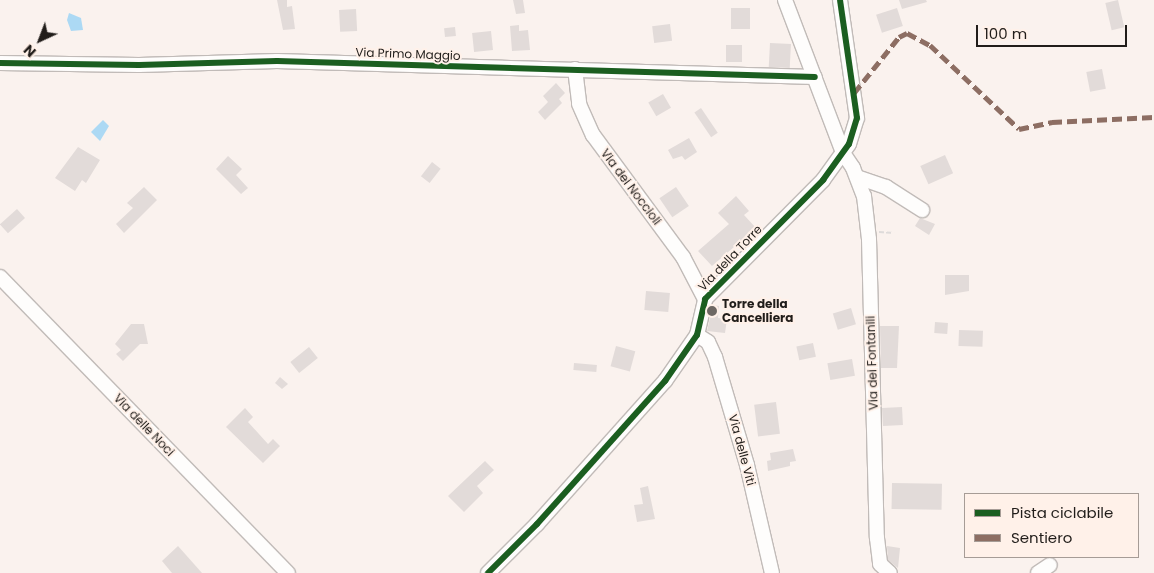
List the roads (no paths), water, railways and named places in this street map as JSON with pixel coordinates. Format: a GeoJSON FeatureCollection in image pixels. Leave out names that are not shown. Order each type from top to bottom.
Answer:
{"type":"FeatureCollection","features":[{"type":"Feature","properties":{"kind":"street"},"geometry":{"type":"LineString","coordinates":[[785,0],[843,154]]}},
{"type":"Feature","properties":{"kind":"street","name":"Via della Torre"},"geometry":{"type":"LineString","coordinates":[[488,573],[656,391],[697,335],[705,299],[822,180],[843,154],[854,135],[857,118],[840,0]]}},
{"type":"Feature","properties":{"kind":"street","name":"Via Primo Maggio"},"geometry":{"type":"LineString","coordinates":[[0,63],[139,65],[276,61],[814,77]]}},
{"type":"Feature","properties":{"kind":"street","name":"Via dei Noccioli"},"geometry":{"type":"LineString","coordinates":[[575,69],[579,104],[593,135],[683,257],[705,299]]}},
{"type":"Feature","properties":{"kind":"street","name":"Via dei Fontanili"},"geometry":{"type":"LineString","coordinates":[[843,154],[857,177],[864,196],[869,239],[877,538],[880,564],[890,573]]}},
{"type":"Feature","properties":{"kind":"street"},"geometry":{"type":"LineString","coordinates":[[857,177],[886,187],[922,210]]}},
{"type":"Feature","properties":{"kind":"street","name":"Via delle Noci"},"geometry":{"type":"LineString","coordinates":[[0,276],[288,573]]}},
{"type":"Feature","properties":{"kind":"street","name":"Via delle Viti"},"geometry":{"type":"LineString","coordinates":[[697,335],[708,342],[715,357],[747,465],[772,573]]}},
{"type":"Feature","properties":{"kind":"street"},"geometry":{"type":"LineString","coordinates":[[1038,573],[1050,565]]}},
{"type":"Feature","properties":{"kind":"water"},"geometry":{"type":"Polygon","coordinates":[[[69,13],[81,18],[83,30],[71,31],[67,20],[69,13]]]}},
{"type":"Feature","properties":{"kind":"water"},"geometry":{"type":"Polygon","coordinates":[[[103,120],[109,126],[100,141],[91,132],[103,120]]]}},
{"type":"Feature","properties":{"kind":"place","name":"Torre della Cancelliera"},"geometry":{"type":"Point","coordinates":[712,311]}}]}
